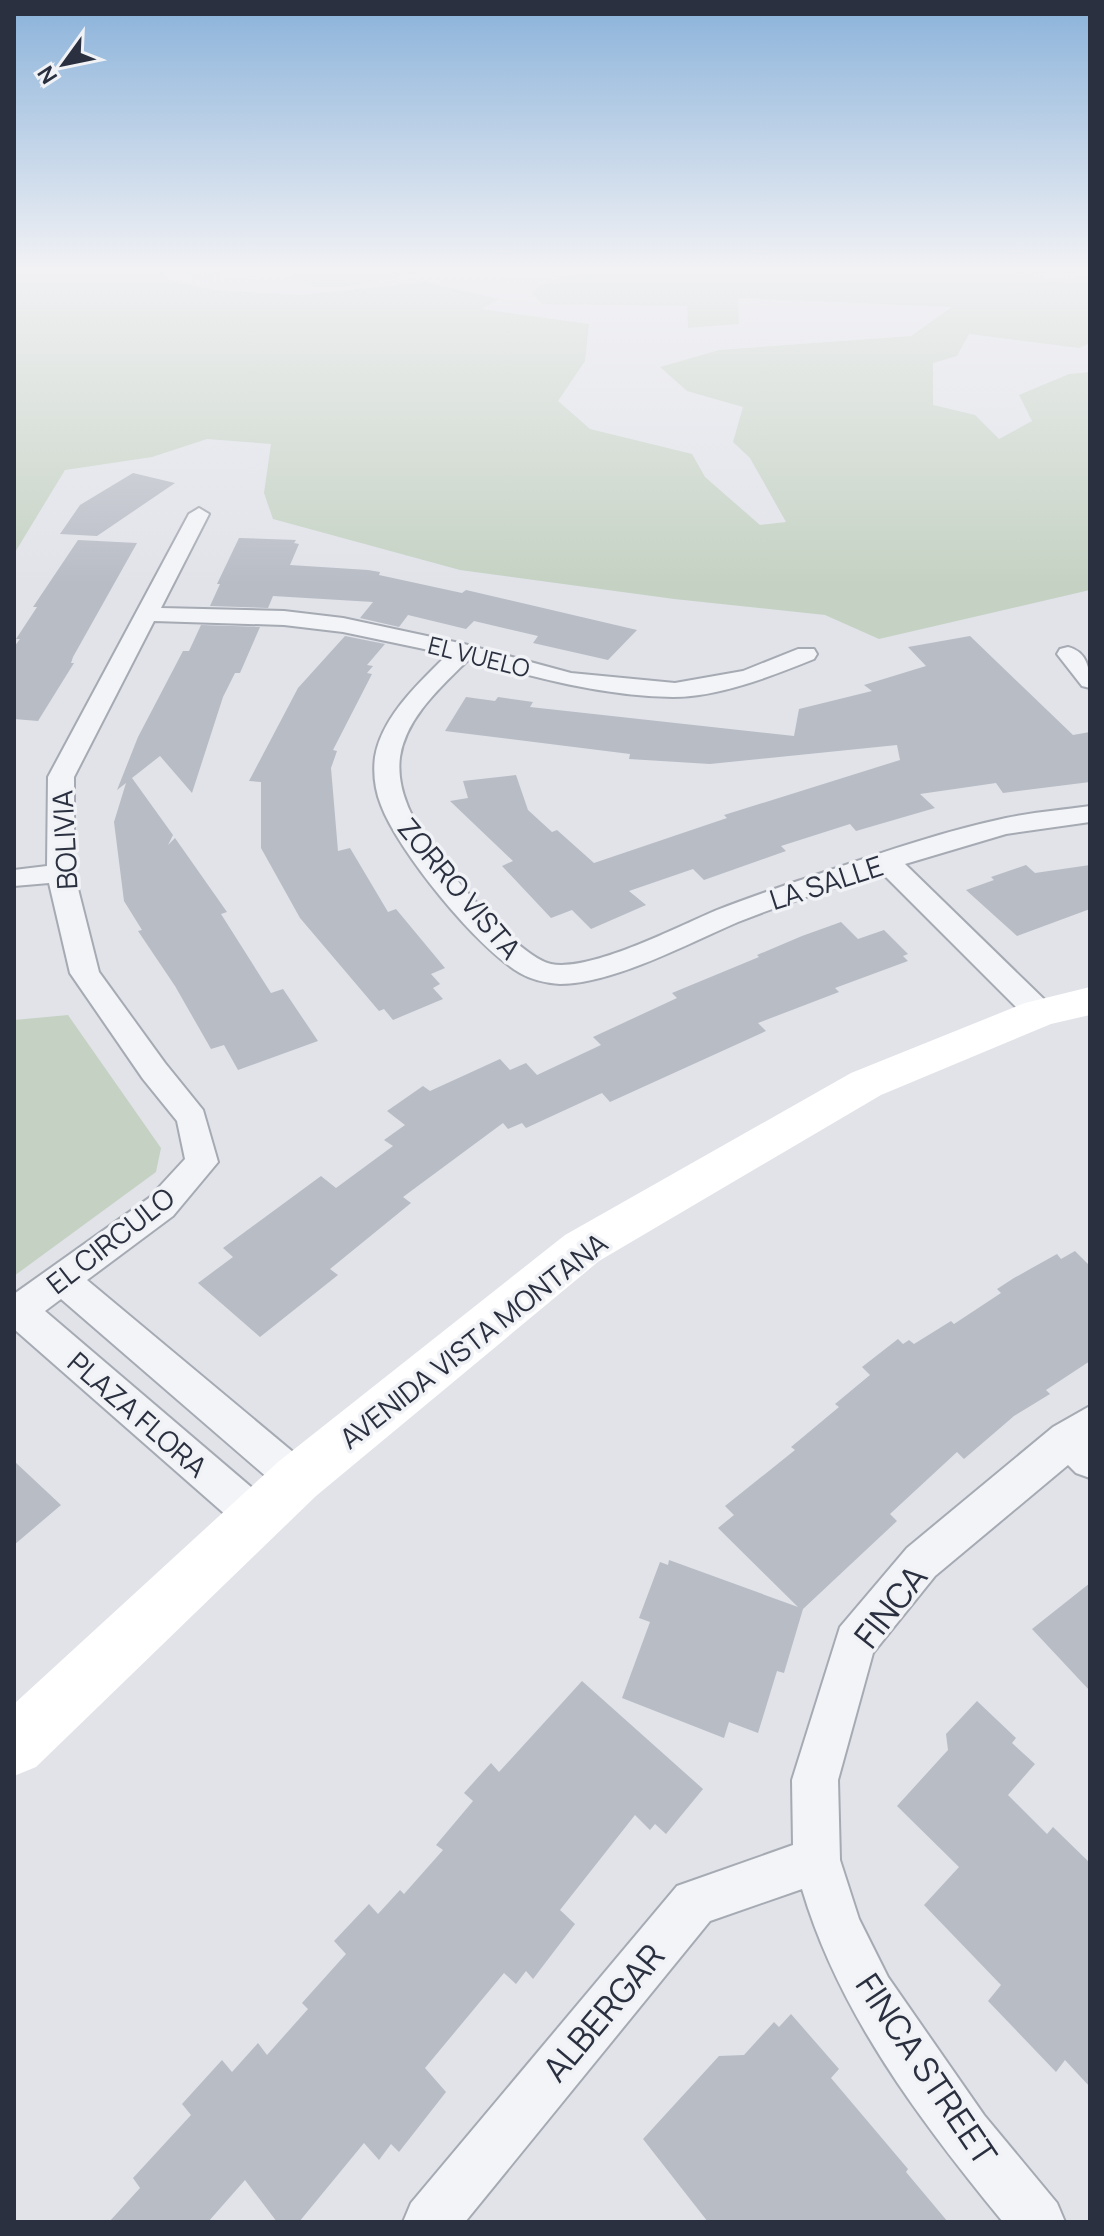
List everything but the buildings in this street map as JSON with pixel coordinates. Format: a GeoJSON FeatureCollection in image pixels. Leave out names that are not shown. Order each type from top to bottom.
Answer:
{"type":"FeatureCollection","features":[{"type":"Feature","properties":{"kind":"street","name":"BOLIVIA"},"geometry":{"type":"LineString","coordinates":[[199,514],[61,777],[60,873],[85,973],[154,1071],[192,1118],[202,1162]]}},
{"type":"Feature","properties":{"kind":"street","name":"EL VUELO"},"geometry":{"type":"LineString","coordinates":[[147,614],[284,618],[343,625],[464,651],[570,680],[675,690],[749,677],[806,654]]}},
{"type":"Feature","properties":{"kind":"street","name":"ZORRO VISTA"},"geometry":{"type":"LineString","coordinates":[[464,651],[405,712],[391,737],[387,770],[395,814],[422,853],[506,948],[525,965],[547,974],[568,974]]}},
{"type":"Feature","properties":{"kind":"street"},"geometry":{"type":"LineString","coordinates":[[1068,654],[1090,681]]}},
{"type":"Feature","properties":{"kind":"street","name":"LA SALLE"},"geometry":{"type":"LineString","coordinates":[[568,974],[589,970],[748,908],[887,862],[1006,826],[1090,814]]}},
{"type":"Feature","properties":{"kind":"street"},"geometry":{"type":"LineString","coordinates":[[887,862],[1040,1013]]}},
{"type":"Feature","properties":{"kind":"street"},"geometry":{"type":"LineString","coordinates":[[14,878],[60,873]]}},
{"type":"Feature","properties":{"kind":"street","name":"AVENIDA VISTA MONTANA"},"geometry":{"type":"LineString","coordinates":[[14,1745],[297,1479],[582,1248],[866,1084],[1040,1013],[1090,1001]]}},
{"type":"Feature","properties":{"kind":"street","name":"EL CIRCULO"},"geometry":{"type":"LineString","coordinates":[[16,1312],[161,1207],[202,1162]]}},
{"type":"Feature","properties":{"kind":"street","name":"PLAZA FLORA"},"geometry":{"type":"LineString","coordinates":[[61,1279],[297,1479]]}},
{"type":"Feature","properties":{"kind":"street","name":"PLAZA FLORA"},"geometry":{"type":"LineString","coordinates":[[16,1312],[257,1517]]}},
{"type":"Feature","properties":{"kind":"street","name":"FINCA"},"geometry":{"type":"LineString","coordinates":[[817,1860],[815,1780],[855,1642],[921,1562],[1082,1441]]}},
{"type":"Feature","properties":{"kind":"street","name":"ALBERGAR"},"geometry":{"type":"LineString","coordinates":[[430,2222],[694,1903],[817,1860]]}},
{"type":"Feature","properties":{"kind":"street","name":"FINCA STREET"},"geometry":{"type":"LineString","coordinates":[[817,1860],[837,1926],[870,1995],[965,2134],[1038,2222]]}},
{"type":"Feature","properties":{"kind":"green space"},"geometry":{"type":"Polygon","coordinates":[[[14,375],[575,375],[558,401],[590,429],[692,454],[705,477],[760,525],[786,522],[750,458],[733,442],[743,407],[687,391],[669,375],[933,375],[933,405],[975,415],[999,439],[1032,421],[1019,395],[1066,375],[1090,375],[1090,590],[879,639],[825,615],[674,599],[460,570],[273,519],[264,493],[271,444],[207,439],[152,457],[65,470],[14,554],[14,375]]]}},
{"type":"Feature","properties":{"kind":"green space"},"geometry":{"type":"Polygon","coordinates":[[[68,1015],[161,1148],[156,1172],[14,1276],[14,1020],[68,1015]]]}}]}
